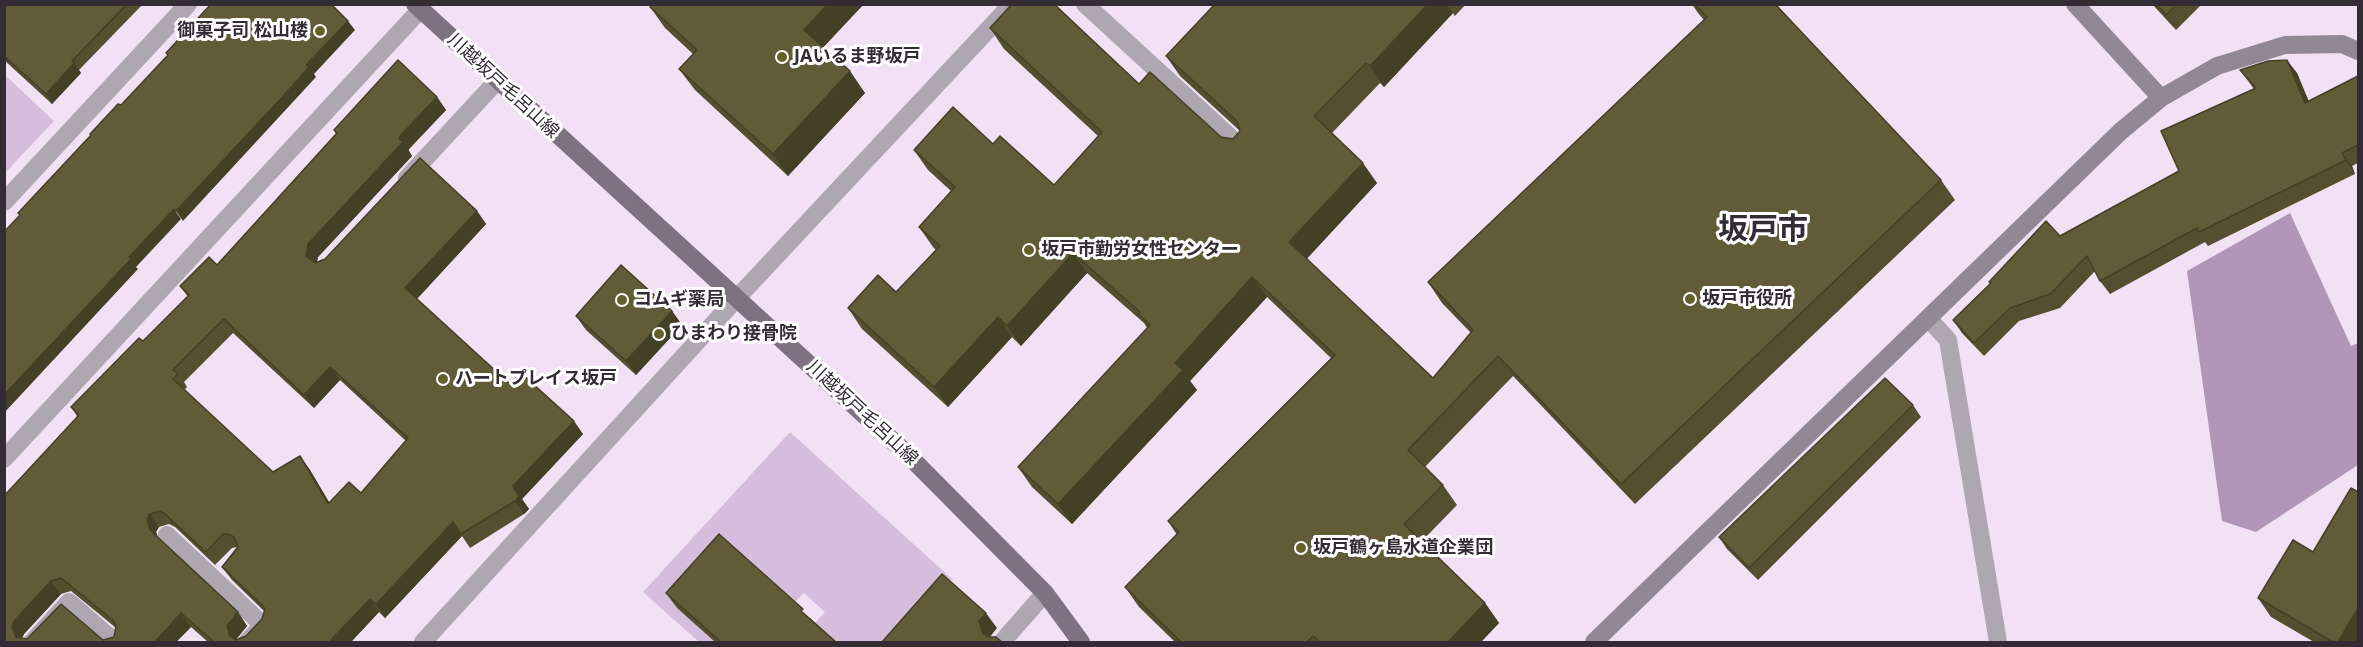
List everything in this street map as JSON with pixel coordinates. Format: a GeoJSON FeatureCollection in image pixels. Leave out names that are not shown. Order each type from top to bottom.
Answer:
{"type":"FeatureCollection","features":[{"type":"Feature","properties":{"kind":"main road","name":"川越坂戸毛呂山線"},"geometry":{"type":"LineString","coordinates":[[418,7],[906,453],[1045,593],[1081,642]]}},
{"type":"Feature","properties":{"kind":"street"},"geometry":{"type":"LineString","coordinates":[[4,202],[188,4]]}},
{"type":"Feature","properties":{"kind":"street"},"geometry":{"type":"LineString","coordinates":[[423,642],[736,299],[1012,4]]}},
{"type":"Feature","properties":{"kind":"street"},"geometry":{"type":"LineString","coordinates":[[1084,4],[1243,149]]}},
{"type":"Feature","properties":{"kind":"street"},"geometry":{"type":"LineString","coordinates":[[2075,4],[2161,98]]}},
{"type":"Feature","properties":{"kind":"street"},"geometry":{"type":"LineString","coordinates":[[4,459],[418,7]]}},
{"type":"Feature","properties":{"kind":"street"},"geometry":{"type":"LineString","coordinates":[[1594,642],[2121,131],[2161,98],[2217,66],[2285,45],[2342,44],[2358,51]]}},
{"type":"Feature","properties":{"kind":"street"},"geometry":{"type":"LineString","coordinates":[[391,195],[497,81]]}},
{"type":"Feature","properties":{"kind":"street"},"geometry":{"type":"LineString","coordinates":[[1928,318],[1948,340],[1998,642]]}},
{"type":"Feature","properties":{"kind":"street"},"geometry":{"type":"LineString","coordinates":[[167,535],[263,625],[247,642]]}},
{"type":"Feature","properties":{"kind":"street"},"geometry":{"type":"LineString","coordinates":[[216,581],[229,566]]}},
{"type":"Feature","properties":{"kind":"street"},"geometry":{"type":"LineString","coordinates":[[1002,642],[1045,593]]}},
{"type":"Feature","properties":{"kind":"street"},"geometry":{"type":"LineString","coordinates":[[32,642],[69,602],[115,642]]}},
{"type":"Feature","properties":{"kind":"shaded area"},"geometry":{"type":"Polygon","coordinates":[[[5,75],[54,121],[4,173],[5,75]]]}},
{"type":"Feature","properties":{"kind":"shaded area"},"geometry":{"type":"Polygon","coordinates":[[[2290,213],[2351,346],[2358,343],[2358,465],[2256,532],[2222,521],[2187,271],[2290,213]]]}},
{"type":"Feature","properties":{"kind":"shaded area"},"geometry":{"type":"Polygon","coordinates":[[[790,432],[952,579],[894,642],[830,642],[812,626],[825,612],[804,593],[792,605],[677,608],[715,642],[699,642],[643,592],[790,432]]]}},
{"type":"Feature","properties":{"kind":"building"},"geometry":{"type":"Polygon","coordinates":[[[4,4],[127,4],[72,61],[74,63],[46,94],[4,56],[4,4]]]}},
{"type":"Feature","properties":{"kind":"building"},"geometry":{"type":"Polygon","coordinates":[[[211,4],[331,4],[348,21],[306,65],[309,67],[285,94],[176,211],[174,209],[129,257],[131,259],[4,395],[4,232],[20,215],[18,213],[90,134],[168,55],[166,53],[211,4]]]}},
{"type":"Feature","properties":{"kind":"building"},"geometry":{"type":"Polygon","coordinates":[[[652,4],[828,4],[804,30],[850,71],[773,154],[679,69],[697,50],[650,7],[652,4]]]}},
{"type":"Feature","properties":{"kind":"building"},"geometry":{"type":"Polygon","coordinates":[[[1012,4],[1054,4],[1139,84],[1150,72],[1221,137],[1233,139],[1240,131],[1237,121],[1166,56],[1215,4],[1428,4],[1370,66],[1366,63],[1314,116],[1363,163],[1289,242],[1433,378],[1473,330],[1428,282],[1707,17],[1695,4],[1775,4],[1941,180],[1621,484],[1498,356],[1408,450],[1443,485],[1404,524],[1485,603],[1448,642],[1320,642],[1313,636],[1307,642],[1181,642],[1125,587],[1179,532],[1168,521],[1335,355],[1252,277],[1175,363],[1183,370],[1058,504],[1018,467],[1150,325],[1138,314],[1140,312],[1073,253],[1007,326],[998,317],[934,387],[848,308],[878,275],[896,292],[940,246],[919,227],[955,187],[914,150],[953,107],[993,144],[1000,136],[1054,185],[1102,132],[990,28],[1012,4]]]}},
{"type":"Feature","properties":{"kind":"building"},"geometry":{"type":"Polygon","coordinates":[[[2156,4],[2177,4],[2166,15],[2156,4]]]}},
{"type":"Feature","properties":{"kind":"building"},"geometry":{"type":"Polygon","coordinates":[[[398,60],[437,97],[400,136],[399,139],[403,142],[308,244],[306,256],[315,263],[325,259],[420,158],[477,211],[405,288],[510,384],[521,373],[574,421],[513,486],[519,496],[515,501],[461,534],[453,522],[376,604],[370,599],[329,642],[214,642],[181,613],[155,642],[4,642],[4,496],[79,415],[71,407],[139,338],[143,341],[189,295],[180,286],[209,257],[217,265],[337,133],[334,130],[398,60]],[[224,319],[173,370],[178,374],[173,379],[273,472],[300,456],[328,504],[349,482],[361,493],[408,438],[330,367],[304,395],[224,319]],[[160,511],[150,514],[147,519],[150,530],[238,612],[227,626],[230,636],[236,640],[246,636],[262,619],[265,609],[222,567],[238,547],[234,537],[223,534],[206,552],[165,514],[160,511]],[[61,578],[51,581],[14,621],[12,627],[16,637],[27,639],[61,604],[103,640],[114,637],[116,626],[113,620],[61,578]]]}},
{"type":"Feature","properties":{"kind":"building"},"geometry":{"type":"Polygon","coordinates":[[[2287,60],[2305,103],[2358,76],[2358,145],[2342,153],[2346,160],[2199,232],[2197,228],[2100,281],[2087,256],[2050,294],[2010,308],[1974,343],[1953,320],[1991,283],[1989,282],[2046,221],[2060,236],[2179,171],[2161,131],[2256,88],[2240,70],[2268,61],[2287,60]]]}},
{"type":"Feature","properties":{"kind":"building"},"geometry":{"type":"Polygon","coordinates":[[[621,265],[672,311],[626,361],[576,316],[621,265]]]}},
{"type":"Feature","properties":{"kind":"building"},"geometry":{"type":"Polygon","coordinates":[[[1885,378],[1913,405],[1749,568],[1719,537],[1885,378]]]}},
{"type":"Feature","properties":{"kind":"building"},"geometry":{"type":"Polygon","coordinates":[[[2351,488],[2358,492],[2358,608],[2338,642],[2333,642],[2258,598],[2293,540],[2313,552],[2351,488]]]}},
{"type":"Feature","properties":{"kind":"building"},"geometry":{"type":"Polygon","coordinates":[[[719,534],[803,609],[801,611],[836,642],[721,642],[666,593],[719,534]]]}},
{"type":"Feature","properties":{"kind":"building"},"geometry":{"type":"Polygon","coordinates":[[[942,574],[986,613],[979,621],[983,634],[996,637],[1002,642],[882,642],[942,574]]]}},
{"type":"Feature","properties":{"kind":"place","name":"御菓子司 松山楼"},"geometry":{"type":"Point","coordinates":[320,31]}},
{"type":"Feature","properties":{"kind":"place","name":"JAいるま野坂戸"},"geometry":{"type":"Point","coordinates":[782,57]}},
{"type":"Feature","properties":{"kind":"place","name":"坂戸市勤労女性センター"},"geometry":{"type":"Point","coordinates":[1029,250]}},
{"type":"Feature","properties":{"kind":"place","name":"坂戸市役所"},"geometry":{"type":"Point","coordinates":[1690,299]}},
{"type":"Feature","properties":{"kind":"place","name":"コムギ薬局"},"geometry":{"type":"Point","coordinates":[622,300]}},
{"type":"Feature","properties":{"kind":"place","name":"ひまわり接骨院"},"geometry":{"type":"Point","coordinates":[659,334]}},
{"type":"Feature","properties":{"kind":"place","name":"ハートプレイス坂戸"},"geometry":{"type":"Point","coordinates":[443,379]}},
{"type":"Feature","properties":{"kind":"place","name":"坂戸鶴ヶ島水道企業団"},"geometry":{"type":"Point","coordinates":[1301,548]}},
{"type":"Feature","properties":{"kind":"district","name":"坂戸市"},"geometry":{"type":"Point","coordinates":[1763,230]}}]}
